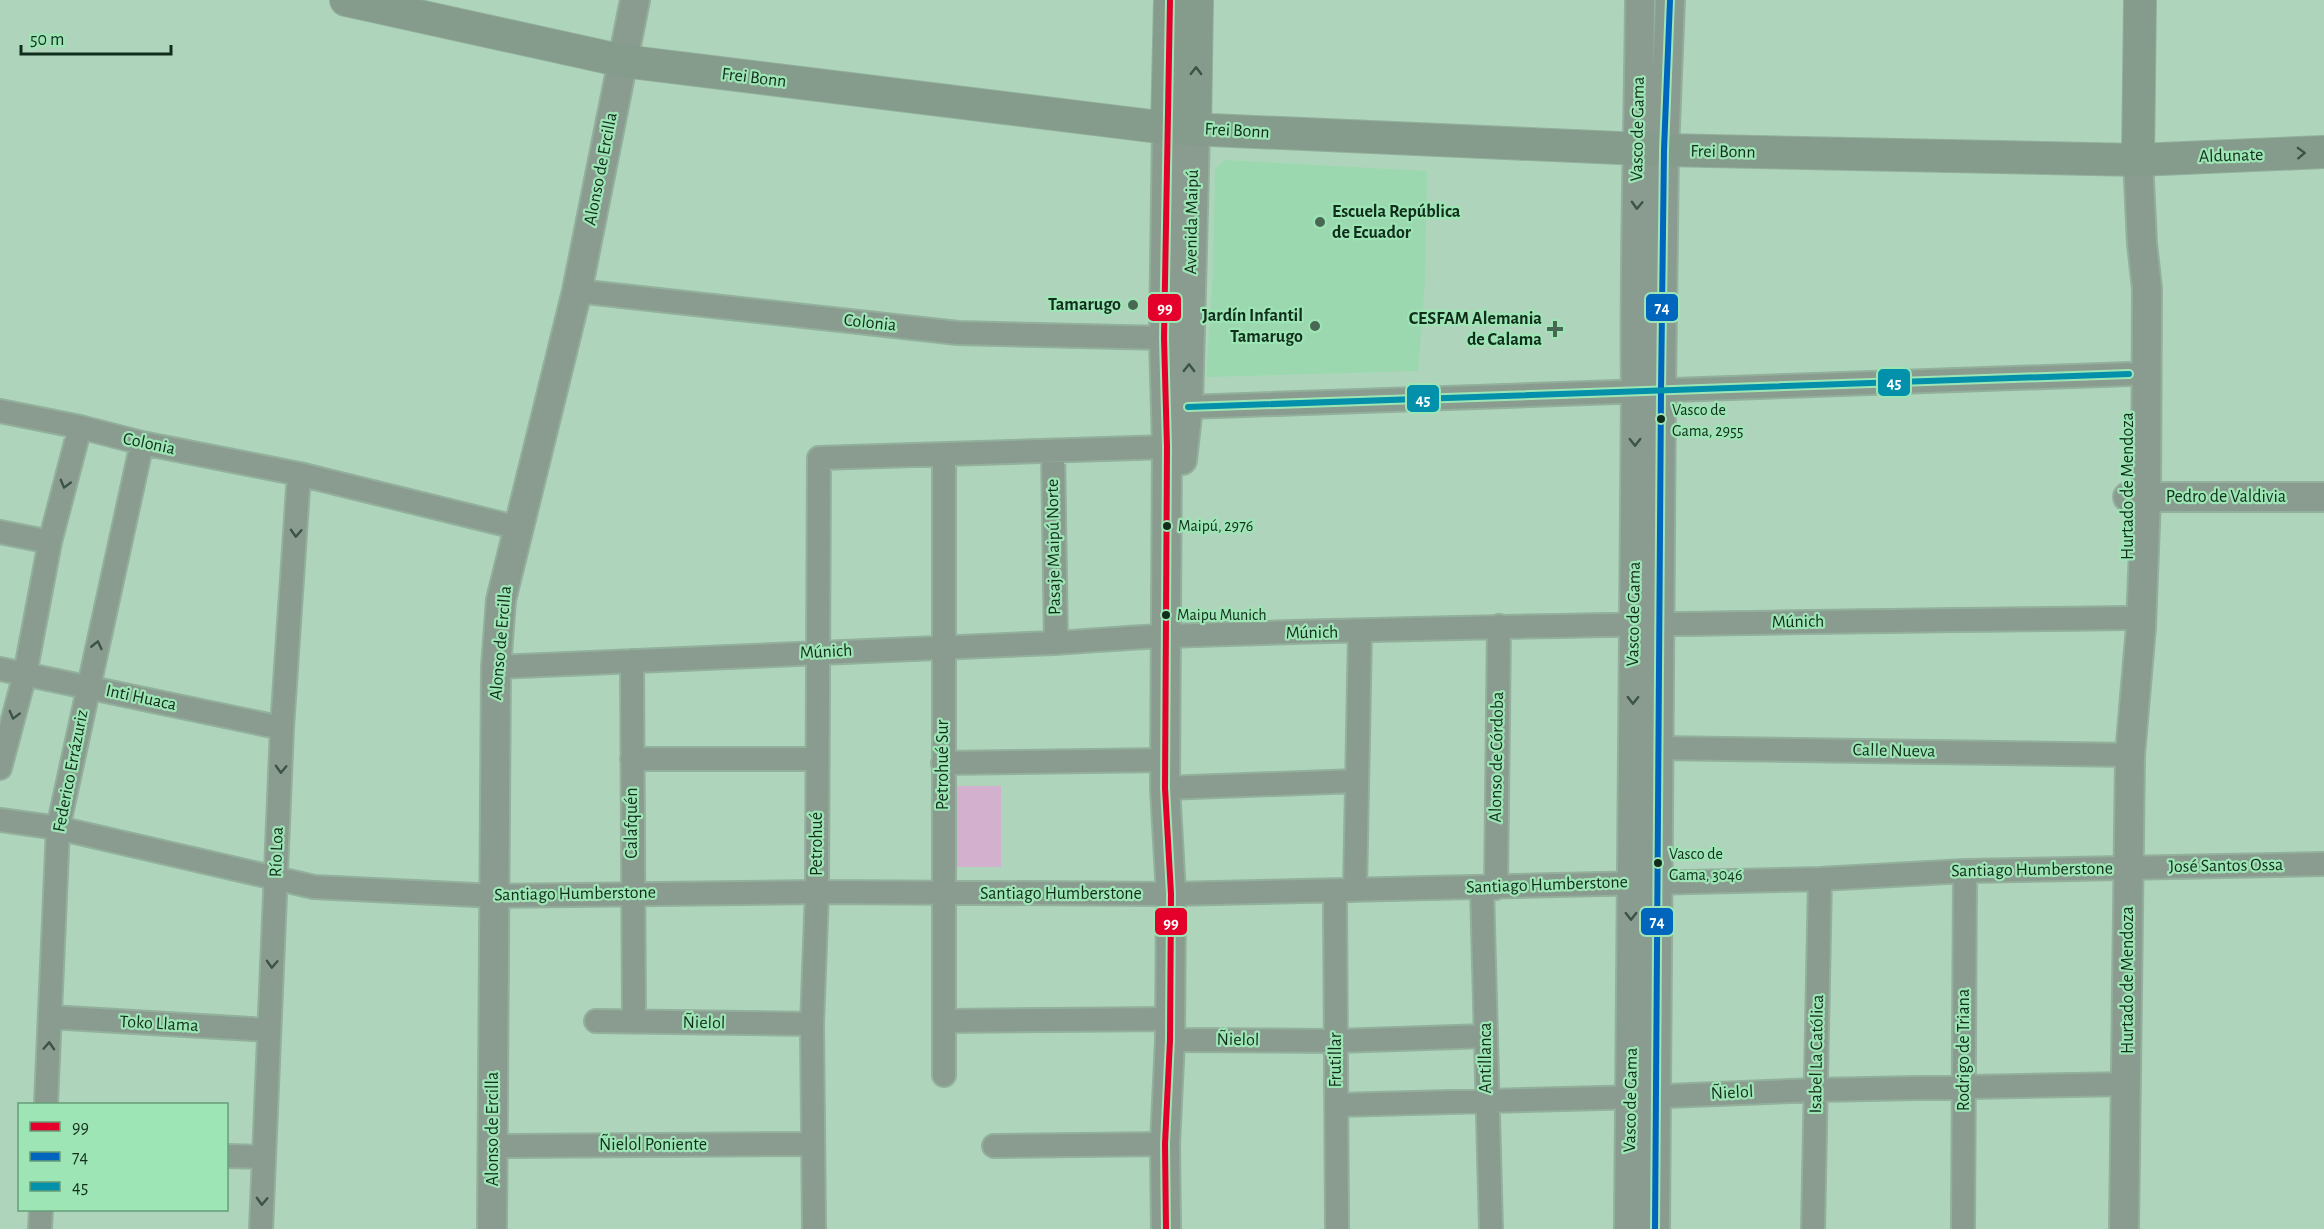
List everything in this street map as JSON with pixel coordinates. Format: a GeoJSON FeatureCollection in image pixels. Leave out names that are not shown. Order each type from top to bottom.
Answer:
{"type":"FeatureCollection","features":[{"type":"Feature","properties":{"kind":"main road","name":"Frei Bonn"},"geometry":{"type":"LineString","coordinates":[[346,0],[622,62],[1181,129],[1651,150],[2138,160]]}},
{"type":"Feature","properties":{"kind":"main road","name":"Avenida Maipú"},"geometry":{"type":"LineString","coordinates":[[1170,0],[1181,129]]}},
{"type":"Feature","properties":{"kind":"main road","name":"Avenida Maipú"},"geometry":{"type":"LineString","coordinates":[[1181,129],[1197,0]]}},
{"type":"Feature","properties":{"kind":"main road","name":"Hurtado de Mendoza"},"geometry":{"type":"LineString","coordinates":[[2138,160],[2140,0]]}},
{"type":"Feature","properties":{"kind":"main road","name":"Aldunate"},"geometry":{"type":"LineString","coordinates":[[2138,160],[2324,152]]}},
{"type":"Feature","properties":{"kind":"street","name":"Alonso de Ercilla"},"geometry":{"type":"LineString","coordinates":[[492,1229],[496,667],[501,600],[577,291],[635,0]]}},
{"type":"Feature","properties":{"kind":"street","name":"Vasco de Gama"},"geometry":{"type":"LineString","coordinates":[[1640,0],[1651,150]]}},
{"type":"Feature","properties":{"kind":"street","name":"Vasco de Gama"},"geometry":{"type":"LineString","coordinates":[[1629,1229],[1643,1097],[1648,392],[1634,286],[1670,0]]}},
{"type":"Feature","properties":{"kind":"street","name":"Avenida Maipú"},"geometry":{"type":"LineString","coordinates":[[1164,636],[1167,447],[1164,338],[1181,129]]}},
{"type":"Feature","properties":{"kind":"street","name":"Avenida Maipú"},"geometry":{"type":"LineString","coordinates":[[1164,636],[1188,407],[1181,129]]}},
{"type":"Feature","properties":{"kind":"street","name":"Hurtado de Mendoza"},"geometry":{"type":"LineString","coordinates":[[2124,1229],[2131,743],[2128,618],[2137,498],[2147,289],[2138,160]]}},
{"type":"Feature","properties":{"kind":"street","name":"Hurtado de Mendoza"},"geometry":{"type":"LineString","coordinates":[[2131,743],[2141,627],[2137,498],[2129,374],[2131,291],[2142,243]]}},
{"type":"Feature","properties":{"kind":"street","name":"Colonia"},"geometry":{"type":"LineString","coordinates":[[577,291],[958,333],[1164,338]]}},
{"type":"Feature","properties":{"kind":"street"},"geometry":{"type":"LineString","coordinates":[[1188,407],[2129,374]]}},
{"type":"Feature","properties":{"kind":"street","name":"Colonia"},"geometry":{"type":"LineString","coordinates":[[0,411],[80,427],[142,443],[299,474],[519,528]]}},
{"type":"Feature","properties":{"kind":"street"},"geometry":{"type":"LineString","coordinates":[[0,768],[25,674],[50,542],[80,427]]}},
{"type":"Feature","properties":{"kind":"street","name":"Federico Errázuriz"},"geometry":{"type":"LineString","coordinates":[[46,1103],[58,828],[142,443]]}},
{"type":"Feature","properties":{"kind":"street"},"geometry":{"type":"LineString","coordinates":[[944,455],[1167,447]]}},
{"type":"Feature","properties":{"kind":"street","name":"Pasaje Maipú Norte"},"geometry":{"type":"LineString","coordinates":[[1053,451],[1056,643]]}},
{"type":"Feature","properties":{"kind":"street","name":"Petrohué"},"geometry":{"type":"LineString","coordinates":[[814,1229],[812,1024],[817,892],[819,458],[944,455]]}},
{"type":"Feature","properties":{"kind":"street","name":"Petrohué Sur"},"geometry":{"type":"LineString","coordinates":[[944,455],[944,1074]]}},
{"type":"Feature","properties":{"kind":"street","name":"Río Loa"},"geometry":{"type":"LineString","coordinates":[[261,1229],[282,728],[299,474]]}},
{"type":"Feature","properties":{"kind":"street","name":"Pedro de Valdivia"},"geometry":{"type":"LineString","coordinates":[[2137,498],[2324,496]]}},
{"type":"Feature","properties":{"kind":"street"},"geometry":{"type":"LineString","coordinates":[[0,532],[50,542]]}},
{"type":"Feature","properties":{"kind":"street","name":"Múnich"},"geometry":{"type":"LineString","coordinates":[[496,667],[943,646],[1056,643],[1164,636],[1360,632],[1499,626],[2128,618]]}},
{"type":"Feature","properties":{"kind":"street","name":"Vasco de Gama"},"geometry":{"type":"LineString","coordinates":[[1645,882],[1657,748],[1646,624]]}},
{"type":"Feature","properties":{"kind":"street","name":"Alonso de Córdoba"},"geometry":{"type":"LineString","coordinates":[[1489,888],[1499,626]]}},
{"type":"Feature","properties":{"kind":"street","name":"Frutillar"},"geometry":{"type":"LineString","coordinates":[[1337,1229],[1336,1041],[1345,890],[1357,781],[1360,632]]}},
{"type":"Feature","properties":{"kind":"street"},"geometry":{"type":"LineString","coordinates":[[1164,636],[1165,774],[1171,894],[1166,1229]]}},
{"type":"Feature","properties":{"kind":"street","name":"Calafquén"},"geometry":{"type":"LineString","coordinates":[[632,661],[634,1022]]}},
{"type":"Feature","properties":{"kind":"street","name":"Inti Huaca"},"geometry":{"type":"LineString","coordinates":[[0,669],[282,728]]}},
{"type":"Feature","properties":{"kind":"street","name":"Calle Nueva"},"geometry":{"type":"LineString","coordinates":[[1657,748],[2131,743]]}},
{"type":"Feature","properties":{"kind":"street"},"geometry":{"type":"LineString","coordinates":[[632,759],[817,759]]}},
{"type":"Feature","properties":{"kind":"street"},"geometry":{"type":"LineString","coordinates":[[943,764],[1357,781]]}},
{"type":"Feature","properties":{"kind":"street","name":"Santiago Humberstone"},"geometry":{"type":"LineString","coordinates":[[0,820],[58,828],[314,887],[495,896],[817,892],[1171,894],[1489,888],[1820,879],[1965,871],[2129,868]]}},
{"type":"Feature","properties":{"kind":"street","name":"José Santos Ossa"},"geometry":{"type":"LineString","coordinates":[[2129,868],[2324,864]]}},
{"type":"Feature","properties":{"kind":"street","name":"Rodrigo de Triana"},"geometry":{"type":"LineString","coordinates":[[1963,1229],[1965,871]]}},
{"type":"Feature","properties":{"kind":"street","name":"Isabel La Católica"},"geometry":{"type":"LineString","coordinates":[[1813,1229],[1820,879]]}},
{"type":"Feature","properties":{"kind":"street","name":"Antillanca"},"geometry":{"type":"LineString","coordinates":[[1489,888],[1486,1101],[1491,1229]]}},
{"type":"Feature","properties":{"kind":"street","name":"Toko Llama"},"geometry":{"type":"LineString","coordinates":[[50,1017],[268,1030]]}},
{"type":"Feature","properties":{"kind":"street","name":"Ñielol"},"geometry":{"type":"LineString","coordinates":[[596,1021],[812,1024]]}},
{"type":"Feature","properties":{"kind":"street","name":"Ñielol"},"geometry":{"type":"LineString","coordinates":[[945,1021],[1170,1029],[1336,1041],[1486,1036]]}},
{"type":"Feature","properties":{"kind":"street","name":"Ñielol"},"geometry":{"type":"LineString","coordinates":[[1337,1106],[1643,1097],[1816,1089],[2127,1084]]}},
{"type":"Feature","properties":{"kind":"street","name":"Vasco de Gama"},"geometry":{"type":"LineString","coordinates":[[1643,1097],[1655,1229]]}},
{"type":"Feature","properties":{"kind":"street","name":"Ñielol Poniente"},"geometry":{"type":"LineString","coordinates":[[493,1146],[813,1144]]}},
{"type":"Feature","properties":{"kind":"street"},"geometry":{"type":"LineString","coordinates":[[994,1146],[1166,1144]]}},
{"type":"Feature","properties":{"kind":"street"},"geometry":{"type":"LineString","coordinates":[[228,1156],[263,1157]]}},
{"type":"Feature","properties":{"kind":"street"},"geometry":{"type":"LineString","coordinates":[[40,1229],[41,1211]]}},
{"type":"Feature","properties":{"kind":"shaded area"},"geometry":{"type":"Polygon","coordinates":[[[1225,160],[1427,171],[1425,282],[1418,371],[1206,377],[1213,274],[1215,169],[1225,160]]]}},
{"type":"Feature","properties":{"kind":"shaded area"},"geometry":{"type":"Polygon","coordinates":[[[952,786],[1001,786],[1001,867],[953,867],[952,786]]]}},
{"type":"Feature","properties":{"kind":"transit line","name":"99"},"geometry":{"type":"LineString","coordinates":[[1166,1229],[1165,1144],[1170,1040],[1171,894],[1165,788],[1167,447],[1164,338],[1170,0]]}},
{"type":"Feature","properties":{"kind":"transit line","name":"74"},"geometry":{"type":"LineString","coordinates":[[1655,1229],[1661,391],[1664,150],[1670,0]]}},
{"type":"Feature","properties":{"kind":"transit line","name":"45"},"geometry":{"type":"LineString","coordinates":[[1188,407],[2129,374]]}},
{"type":"Feature","properties":{"kind":"place","name":"Escuela República de Ecuador"},"geometry":{"type":"Point","coordinates":[1320,222]}},
{"type":"Feature","properties":{"kind":"place","name":"Tamarugo"},"geometry":{"type":"Point","coordinates":[1133,305]}},
{"type":"Feature","properties":{"kind":"place","name":"Jardín Infantil Tamarugo"},"geometry":{"type":"Point","coordinates":[1315,326]}},
{"type":"Feature","properties":{"kind":"place","name":"CESFAM Alemania de Calama"},"geometry":{"type":"Point","coordinates":[1555,329]}},
{"type":"Feature","properties":{"kind":"place","name":"Vasco de Gama, 2955"},"geometry":{"type":"Point","coordinates":[1661,419]}},
{"type":"Feature","properties":{"kind":"place","name":"Maipú, 2976"},"geometry":{"type":"Point","coordinates":[1167,526]}},
{"type":"Feature","properties":{"kind":"place","name":"Maipu Munich"},"geometry":{"type":"Point","coordinates":[1166,615]}},
{"type":"Feature","properties":{"kind":"place","name":"Vasco de Gama, 3046"},"geometry":{"type":"Point","coordinates":[1658,863]}}]}
